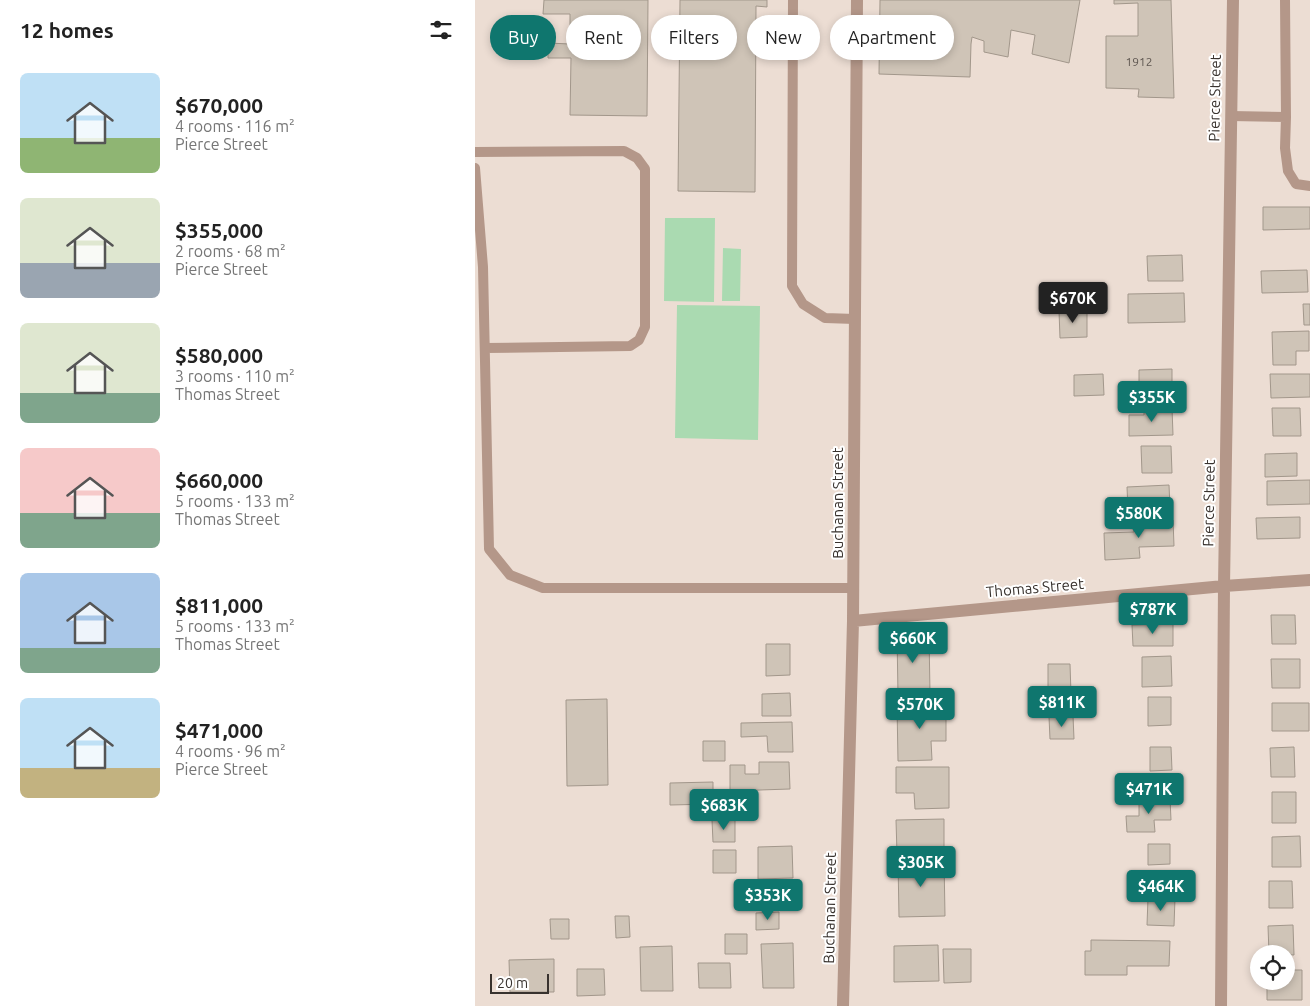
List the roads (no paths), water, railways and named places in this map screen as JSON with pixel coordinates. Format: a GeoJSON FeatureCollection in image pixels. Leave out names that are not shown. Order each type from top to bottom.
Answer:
{"type":"FeatureCollection","features":[{"type":"Feature","properties":{"kind":"street","name":"Buchanan Street"},"geometry":{"type":"LineString","coordinates":[[843,1006],[853,621],[857,0]]}},
{"type":"Feature","properties":{"kind":"street","name":"Pierce Street"},"geometry":{"type":"LineString","coordinates":[[1221,1006],[1224,586],[1233,0]]}},
{"type":"Feature","properties":{"kind":"street","name":"Thomas Street"},"geometry":{"type":"LineString","coordinates":[[853,621],[1224,586],[1310,580]]}},
{"type":"Feature","properties":{"kind":"lane"},"geometry":{"type":"LineString","coordinates":[[793,0],[792,286],[803,304],[825,318],[855,319]]}},
{"type":"Feature","properties":{"kind":"lane"},"geometry":{"type":"LineString","coordinates":[[1285,0],[1285,148],[1288,171],[1296,184],[1310,186]]}},
{"type":"Feature","properties":{"kind":"lane"},"geometry":{"type":"LineString","coordinates":[[1231,116],[1286,117]]}},
{"type":"Feature","properties":{"kind":"lane"},"geometry":{"type":"LineString","coordinates":[[475,152],[624,151],[637,158],[645,169],[645,327],[639,340],[630,346],[485,348]]}},
{"type":"Feature","properties":{"kind":"lane"},"geometry":{"type":"LineString","coordinates":[[475,168],[485,348],[489,549],[510,574],[543,588],[853,588]]}}]}
